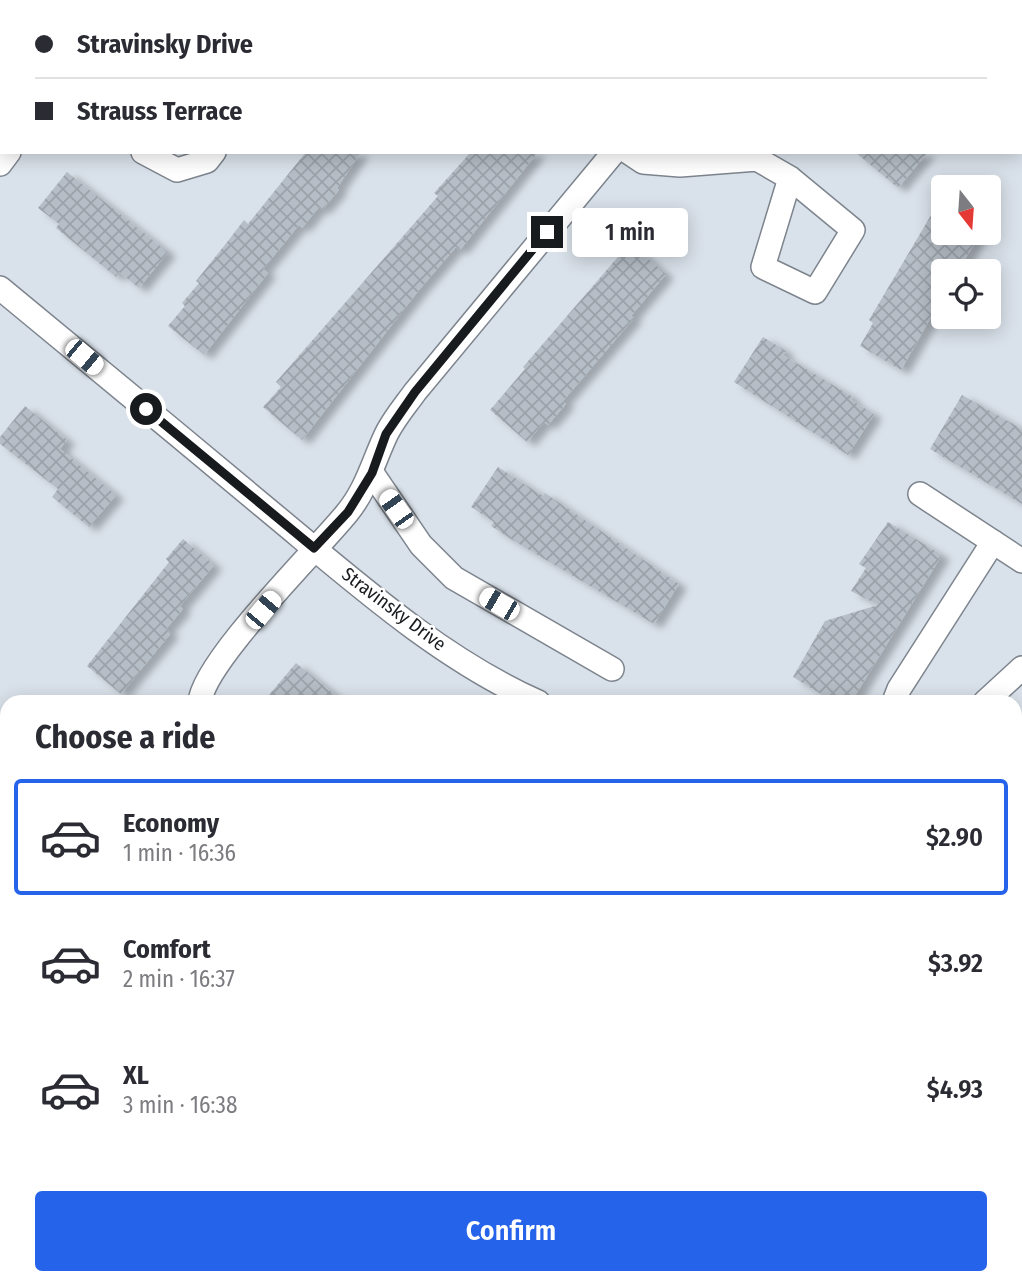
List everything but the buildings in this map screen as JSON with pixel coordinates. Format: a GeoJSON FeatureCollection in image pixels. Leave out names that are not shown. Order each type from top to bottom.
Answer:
{"type":"FeatureCollection","features":[{"type":"Feature","properties":{"kind":"street"},"geometry":{"type":"LineString","coordinates":[[148,154],[177,170],[207,161],[212,154]]}},
{"type":"Feature","properties":{"kind":"street"},"geometry":{"type":"LineString","coordinates":[[203,695],[212,671],[314,548],[348,512],[372,473],[386,434],[415,392],[612,154]]}},
{"type":"Feature","properties":{"kind":"street"},"geometry":{"type":"LineString","coordinates":[[631,154],[643,162],[680,165],[757,159],[790,178],[853,230],[815,292],[763,267],[790,178]]}},
{"type":"Feature","properties":{"kind":"street","name":"Stravinsky Drive"},"geometry":{"type":"LineString","coordinates":[[0,288],[314,548],[432,640],[502,686],[522,695]]}},
{"type":"Feature","properties":{"kind":"street"},"geometry":{"type":"LineString","coordinates":[[372,473],[421,545],[454,578],[612,669]]}},
{"type":"Feature","properties":{"kind":"street"},"geometry":{"type":"LineString","coordinates":[[920,494],[1022,561]]}},
{"type":"Feature","properties":{"kind":"street"},"geometry":{"type":"LineString","coordinates":[[897,695],[993,542]]}},
{"type":"Feature","properties":{"kind":"street"},"geometry":{"type":"LineString","coordinates":[[993,695],[1022,668]]}},
{"type":"Feature","properties":{"kind":"route"},"geometry":{"type":"LineString","coordinates":[[146,409],[314,548],[348,512],[372,473],[386,434],[415,392],[547,232]]}}]}
